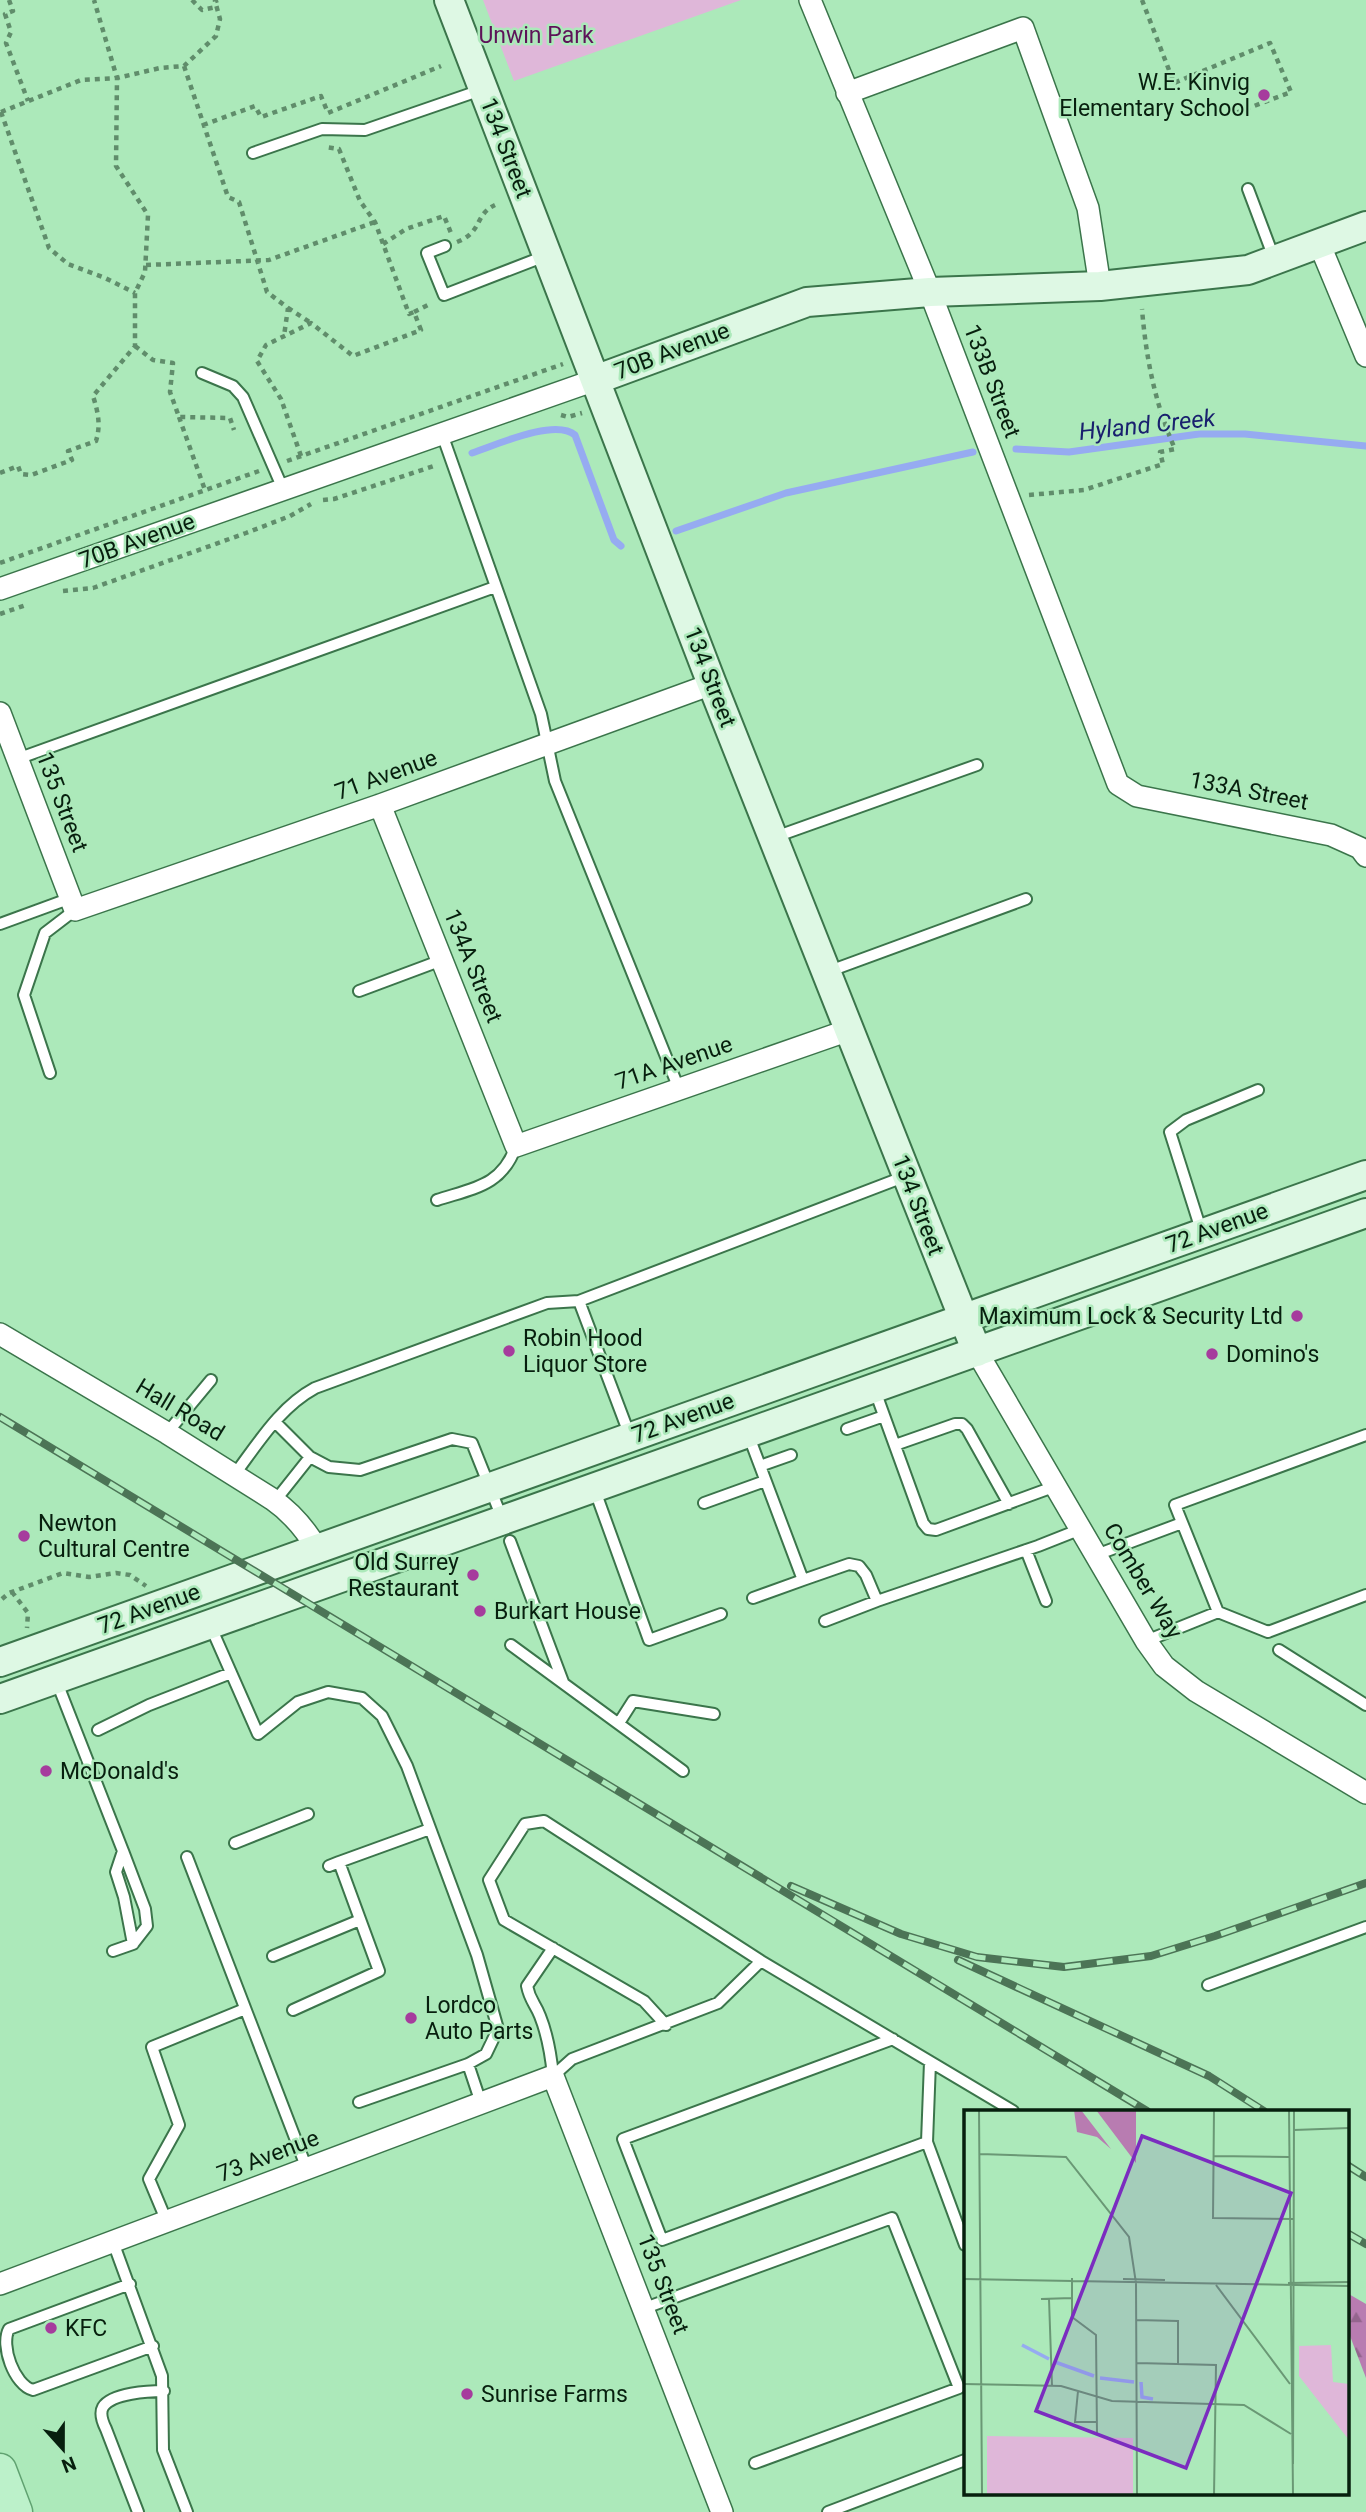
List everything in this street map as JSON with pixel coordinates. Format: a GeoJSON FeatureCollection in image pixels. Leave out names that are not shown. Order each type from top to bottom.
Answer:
{"type":"FeatureCollection","features":[{"type":"Feature","properties":{"kind":"main road","name":"134 Street"},"geometry":{"type":"LineString","coordinates":[[449,0],[712,684],[977,1352]]}},
{"type":"Feature","properties":{"kind":"main road","name":"70B Avenue"},"geometry":{"type":"LineString","coordinates":[[595,380],[795,305],[930,292],[1100,286],[1248,270],[1366,226]]}},
{"type":"Feature","properties":{"kind":"main road","name":"72 Avenue"},"geometry":{"type":"LineString","coordinates":[[0,1662],[1366,1175]]}},
{"type":"Feature","properties":{"kind":"main road","name":"72 Avenue"},"geometry":{"type":"LineString","coordinates":[[0,1699],[210,1625],[507,1531],[594,1488],[1366,1213]]}},
{"type":"Feature","properties":{"kind":"main road"},"geometry":{"type":"LineString","coordinates":[[0,2470],[16,2512]]}},
{"type":"Feature","properties":{"kind":"street","name":"133B Street"},"geometry":{"type":"LineString","coordinates":[[810,0],[930,292],[1118,784]]}},
{"type":"Feature","properties":{"kind":"street"},"geometry":{"type":"LineString","coordinates":[[847,93],[1023,28],[1088,208],[1100,286]]}},
{"type":"Feature","properties":{"kind":"street"},"geometry":{"type":"LineString","coordinates":[[1319,243],[1366,356]]}},
{"type":"Feature","properties":{"kind":"street","name":"70B Avenue"},"geometry":{"type":"LineString","coordinates":[[0,589],[595,380]]}},
{"type":"Feature","properties":{"kind":"street","name":"71 Avenue"},"geometry":{"type":"LineString","coordinates":[[73,904],[380,805],[712,684]]}},
{"type":"Feature","properties":{"kind":"street","name":"135 Street"},"geometry":{"type":"LineString","coordinates":[[0,713],[73,904]]}},
{"type":"Feature","properties":{"kind":"street","name":"133A Street"},"geometry":{"type":"LineString","coordinates":[[1118,784],[1137,796],[1331,835],[1360,848],[1366,856]]}},
{"type":"Feature","properties":{"kind":"street","name":"134A Street"},"geometry":{"type":"LineString","coordinates":[[380,805],[516,1146]]}},
{"type":"Feature","properties":{"kind":"street","name":"71A Avenue"},"geometry":{"type":"LineString","coordinates":[[516,1146],[849,1030]]}},
{"type":"Feature","properties":{"kind":"street","name":"Hall Road"},"geometry":{"type":"LineString","coordinates":[[0,1334],[275,1501],[300,1523],[317,1549]]}},
{"type":"Feature","properties":{"kind":"street","name":"Comber Way"},"geometry":{"type":"LineString","coordinates":[[977,1352],[1146,1641],[1164,1666],[1196,1691],[1366,1793]]}},
{"type":"Feature","properties":{"kind":"street","name":"135 Street"},"geometry":{"type":"LineString","coordinates":[[554,2076],[722,2512]]}},
{"type":"Feature","properties":{"kind":"street","name":"73 Avenue"},"geometry":{"type":"LineString","coordinates":[[0,2284],[554,2076]]}},
{"type":"Feature","properties":{"kind":"lane"},"geometry":{"type":"LineString","coordinates":[[253,153],[322,129],[366,130],[483,89]]}},
{"type":"Feature","properties":{"kind":"lane"},"geometry":{"type":"LineString","coordinates":[[1248,188],[1275,260]]}},
{"type":"Feature","properties":{"kind":"lane"},"geometry":{"type":"LineString","coordinates":[[445,246],[427,253],[444,295],[547,255]]}},
{"type":"Feature","properties":{"kind":"lane"},"geometry":{"type":"LineString","coordinates":[[202,373],[233,386],[243,397],[284,489]]}},
{"type":"Feature","properties":{"kind":"lane"},"geometry":{"type":"LineString","coordinates":[[442,434],[541,714],[555,781],[679,1089]]}},
{"type":"Feature","properties":{"kind":"lane"},"geometry":{"type":"LineString","coordinates":[[18,759],[495,587]]}},
{"type":"Feature","properties":{"kind":"lane"},"geometry":{"type":"LineString","coordinates":[[773,838],[977,765]]}},
{"type":"Feature","properties":{"kind":"lane"},"geometry":{"type":"LineString","coordinates":[[827,972],[1026,899]]}},
{"type":"Feature","properties":{"kind":"lane"},"geometry":{"type":"LineString","coordinates":[[0,924],[73,904]]}},
{"type":"Feature","properties":{"kind":"lane"},"geometry":{"type":"LineString","coordinates":[[50,1073],[24,995],[45,933],[73,904]]}},
{"type":"Feature","properties":{"kind":"lane"},"geometry":{"type":"LineString","coordinates":[[359,992],[442,960]]}},
{"type":"Feature","properties":{"kind":"lane"},"geometry":{"type":"LineString","coordinates":[[1202,1233],[1170,1132],[1186,1120],[1258,1090]]}},
{"type":"Feature","properties":{"kind":"lane"},"geometry":{"type":"LineString","coordinates":[[437,1200],[497,1178],[510,1164],[516,1146]]}},
{"type":"Feature","properties":{"kind":"lane"},"geometry":{"type":"LineString","coordinates":[[234,1474],[275,1422],[298,1398],[315,1388],[547,1303],[579,1301],[906,1176]]}},
{"type":"Feature","properties":{"kind":"lane"},"geometry":{"type":"LineString","coordinates":[[579,1301],[630,1437]]}},
{"type":"Feature","properties":{"kind":"lane"},"geometry":{"type":"LineString","coordinates":[[167,1433],[211,1380]]}},
{"type":"Feature","properties":{"kind":"lane"},"geometry":{"type":"LineString","coordinates":[[874,1388],[923,1523],[928,1529],[936,1531],[1056,1486]]}},
{"type":"Feature","properties":{"kind":"lane"},"geometry":{"type":"LineString","coordinates":[[847,1429],[884,1416]]}},
{"type":"Feature","properties":{"kind":"lane"},"geometry":{"type":"LineString","coordinates":[[275,1422],[310,1457],[329,1468],[360,1469],[452,1439],[472,1443],[564,1683]]}},
{"type":"Feature","properties":{"kind":"lane"},"geometry":{"type":"LineString","coordinates":[[895,1445],[962,1424],[1009,1504]]}},
{"type":"Feature","properties":{"kind":"lane"},"geometry":{"type":"LineString","coordinates":[[748,1434],[803,1580]]}},
{"type":"Feature","properties":{"kind":"lane"},"geometry":{"type":"LineString","coordinates":[[1218,1612],[1175,1505],[1366,1435]]}},
{"type":"Feature","properties":{"kind":"lane"},"geometry":{"type":"LineString","coordinates":[[760,1466],[791,1455]]}},
{"type":"Feature","properties":{"kind":"lane"},"geometry":{"type":"LineString","coordinates":[[275,1501],[310,1457]]}},
{"type":"Feature","properties":{"kind":"lane"},"geometry":{"type":"LineString","coordinates":[[704,1503],[765,1481]]}},
{"type":"Feature","properties":{"kind":"lane"},"geometry":{"type":"LineString","coordinates":[[594,1488],[649,1640],[721,1614]]}},
{"type":"Feature","properties":{"kind":"lane"},"geometry":{"type":"LineString","coordinates":[[1096,1555],[1182,1523]]}},
{"type":"Feature","properties":{"kind":"lane"},"geometry":{"type":"LineString","coordinates":[[825,1621],[1081,1528]]}},
{"type":"Feature","properties":{"kind":"lane"},"geometry":{"type":"LineString","coordinates":[[1026,1550],[1046,1601]]}},
{"type":"Feature","properties":{"kind":"lane"},"geometry":{"type":"LineString","coordinates":[[753,1598],[849,1564],[859,1566],[866,1575],[877,1601]]}},
{"type":"Feature","properties":{"kind":"lane"},"geometry":{"type":"LineString","coordinates":[[1146,1641],[1218,1612],[1268,1632],[1366,1595]]}},
{"type":"Feature","properties":{"kind":"lane"},"geometry":{"type":"LineString","coordinates":[[210,1625],[258,1734],[298,1702],[328,1692],[362,1699],[382,1716],[407,1766],[477,1955],[498,2029],[486,2054],[468,2064],[359,2102]]}},
{"type":"Feature","properties":{"kind":"lane"},"geometry":{"type":"LineString","coordinates":[[511,1645],[683,1771]]}},
{"type":"Feature","properties":{"kind":"lane"},"geometry":{"type":"LineString","coordinates":[[1279,1650],[1366,1704]]}},
{"type":"Feature","properties":{"kind":"lane"},"geometry":{"type":"LineString","coordinates":[[98,1730],[149,1705],[231,1673]]}},
{"type":"Feature","properties":{"kind":"lane"},"geometry":{"type":"LineString","coordinates":[[55,1679],[145,1909],[147,1926],[133,1944],[113,1951]]}},
{"type":"Feature","properties":{"kind":"lane"},"geometry":{"type":"LineString","coordinates":[[619,1723],[633,1701],[714,1714]]}},
{"type":"Feature","properties":{"kind":"lane"},"geometry":{"type":"LineString","coordinates":[[235,1843],[308,1814]]}},
{"type":"Feature","properties":{"kind":"lane"},"geometry":{"type":"LineString","coordinates":[[666,2025],[644,2001],[505,1920],[489,1880],[525,1824],[544,1821],[761,1961],[1011,2110]]}},
{"type":"Feature","properties":{"kind":"lane"},"geometry":{"type":"LineString","coordinates":[[293,2010],[379,1972],[360,1920],[334,1864],[430,1829]]}},
{"type":"Feature","properties":{"kind":"lane"},"geometry":{"type":"LineString","coordinates":[[123,1851],[116,1872],[133,1944]]}},
{"type":"Feature","properties":{"kind":"lane"},"geometry":{"type":"LineString","coordinates":[[187,1857],[307,2169]]}},
{"type":"Feature","properties":{"kind":"lane"},"geometry":{"type":"LineString","coordinates":[[273,1956],[360,1920]]}},
{"type":"Feature","properties":{"kind":"lane"},"geometry":{"type":"LineString","coordinates":[[1208,1985],[1366,1927]]}},
{"type":"Feature","properties":{"kind":"lane"},"geometry":{"type":"LineString","coordinates":[[553,1948],[527,1986],[529,2001],[538,2011],[549,2042],[554,2076]]}},
{"type":"Feature","properties":{"kind":"lane"},"geometry":{"type":"LineString","coordinates":[[554,2076],[572,2059],[718,2003],[761,1961]]}},
{"type":"Feature","properties":{"kind":"lane"},"geometry":{"type":"LineString","coordinates":[[167,2222],[149,2179],[179,2124],[152,2047],[246,2010]]}},
{"type":"Feature","properties":{"kind":"lane"},"geometry":{"type":"LineString","coordinates":[[893,2039],[622,2139],[662,2240],[927,2142]]}},
{"type":"Feature","properties":{"kind":"lane"},"geometry":{"type":"LineString","coordinates":[[930,2062],[927,2142],[964,2242]]}},
{"type":"Feature","properties":{"kind":"lane"},"geometry":{"type":"LineString","coordinates":[[468,2064],[481,2103]]}},
{"type":"Feature","properties":{"kind":"lane"},"geometry":{"type":"LineString","coordinates":[[645,2308],[892,2218],[959,2388],[755,2463]]}},
{"type":"Feature","properties":{"kind":"lane"},"geometry":{"type":"LineString","coordinates":[[114,2242],[162,2376],[163,2450],[187,2512]]}},
{"type":"Feature","properties":{"kind":"lane"},"geometry":{"type":"LineString","coordinates":[[130,2284],[9,2329],[2,2341],[11,2367],[18,2381],[25,2388],[33,2390],[153,2346]]}},
{"type":"Feature","properties":{"kind":"lane"},"geometry":{"type":"LineString","coordinates":[[138,2512],[101,2416],[102,2408],[111,2400],[133,2393],[164,2391]]}},
{"type":"Feature","properties":{"kind":"lane"},"geometry":{"type":"LineString","coordinates":[[828,2512],[964,2460]]}},
{"type":"Feature","properties":{"kind":"path"},"geometry":{"type":"LineString","coordinates":[[9,0],[13,11],[5,14],[11,32],[6,43],[28,102]]}},
{"type":"Feature","properties":{"kind":"path"},"geometry":{"type":"LineString","coordinates":[[0,473],[18,466],[21,474],[31,475],[72,460],[68,450],[96,441],[99,422],[93,396],[135,346],[135,293],[145,272],[148,215],[116,166],[117,79],[94,0]]}},
{"type":"Feature","properties":{"kind":"path"},"geometry":{"type":"LineString","coordinates":[[192,0],[202,10],[216,7]]}},
{"type":"Feature","properties":{"kind":"path"},"geometry":{"type":"LineString","coordinates":[[135,293],[68,264],[49,248],[1,112],[80,80],[117,79],[160,68],[184,66],[216,36],[220,19],[215,1],[218,0]]}},
{"type":"Feature","properties":{"kind":"path"},"geometry":{"type":"LineString","coordinates":[[1142,0],[1174,83],[1270,43],[1291,92],[1233,114]]}},
{"type":"Feature","properties":{"kind":"path"},"geometry":{"type":"LineString","coordinates":[[184,66],[228,197],[239,202],[267,292],[353,356],[421,330],[414,312]]}},
{"type":"Feature","properties":{"kind":"path"},"geometry":{"type":"LineString","coordinates":[[203,125],[255,106],[261,117],[321,96],[328,113],[440,66]]}},
{"type":"Feature","properties":{"kind":"path"},"geometry":{"type":"LineString","coordinates":[[317,146],[339,149],[360,201],[375,222],[409,314],[428,305]]}},
{"type":"Feature","properties":{"kind":"path"},"geometry":{"type":"LineString","coordinates":[[383,244],[406,229],[444,216],[455,243],[471,237],[486,209],[495,205]]}},
{"type":"Feature","properties":{"kind":"path"},"geometry":{"type":"LineString","coordinates":[[146,265],[269,260],[375,222]]}},
{"type":"Feature","properties":{"kind":"path"},"geometry":{"type":"LineString","coordinates":[[284,336],[288,308]]}},
{"type":"Feature","properties":{"kind":"path"},"geometry":{"type":"LineString","coordinates":[[1008,496],[1084,490],[1163,464],[1160,452],[1175,449],[1163,423],[1146,354],[1142,309]]}},
{"type":"Feature","properties":{"kind":"path"},"geometry":{"type":"LineString","coordinates":[[301,456],[281,399],[257,361],[266,345],[311,323]]}},
{"type":"Feature","properties":{"kind":"path"},"geometry":{"type":"LineString","coordinates":[[135,346],[153,360],[173,363],[170,392],[205,490]]}},
{"type":"Feature","properties":{"kind":"path"},"geometry":{"type":"LineString","coordinates":[[556,414],[568,417],[590,410]]}},
{"type":"Feature","properties":{"kind":"path"},"geometry":{"type":"LineString","coordinates":[[179,416],[230,418],[234,430]]}},
{"type":"Feature","properties":{"kind":"path"},"geometry":{"type":"LineString","coordinates":[[55,594],[66,590],[93,588],[246,533],[300,511],[312,503],[394,480],[450,458]]}},
{"type":"Feature","properties":{"kind":"path"},"geometry":{"type":"LineString","coordinates":[[0,614],[33,602]]}},
{"type":"Feature","properties":{"kind":"path"},"geometry":{"type":"LineString","coordinates":[[2,1600],[12,1592],[64,1573],[79,1577],[116,1573],[130,1575],[149,1589]]}},
{"type":"Feature","properties":{"kind":"path"},"geometry":{"type":"LineString","coordinates":[[12,1592],[28,1613],[26,1632]]}},
{"type":"Feature","properties":{"kind":"green space","name":"Unwin Park"},"geometry":{"type":"Polygon","coordinates":[[[483,0],[741,0],[514,81],[483,0]]]}},
{"type":"Feature","properties":{"kind":"green space"},"geometry":{"type":"Polygon","coordinates":[[[1348,2294],[1366,2304],[1366,2378],[1348,2331],[1348,2294]]]}},
{"type":"Feature","properties":{"kind":"waterway","name":"Hyland Creek"},"geometry":{"type":"LineString","coordinates":[[472,453],[540,431],[566,431],[575,435],[614,540],[621,546]]}},
{"type":"Feature","properties":{"kind":"waterway","name":"Hyland Creek"},"geometry":{"type":"LineString","coordinates":[[1016,449],[1069,452],[1199,434],[1245,434],[1366,446]]}},
{"type":"Feature","properties":{"kind":"waterway","name":"Hyland Creek"},"geometry":{"type":"LineString","coordinates":[[676,531],[786,493],[973,452]]}},
{"type":"Feature","properties":{"kind":"railway"},"geometry":{"type":"LineString","coordinates":[[0,1417],[1145,2110]]}},
{"type":"Feature","properties":{"kind":"railway"},"geometry":{"type":"LineString","coordinates":[[791,1886],[901,1934],[977,1957],[1064,1967],[1151,1956],[1366,1883]]}},
{"type":"Feature","properties":{"kind":"railway"},"geometry":{"type":"LineString","coordinates":[[958,1960],[1209,2076],[1262,2110]]}},
{"type":"Feature","properties":{"kind":"railway"},"geometry":{"type":"LineString","coordinates":[[1348,2166],[1366,2177]]}},
{"type":"Feature","properties":{"kind":"railway"},"geometry":{"type":"LineString","coordinates":[[1348,2234],[1366,2244]]}},
{"type":"Feature","properties":{"kind":"place","name":"W.E. Kinvig Elementary School"},"geometry":{"type":"Point","coordinates":[1264,95]}},
{"type":"Feature","properties":{"kind":"place","name":"Maximum Lock & Security Ltd"},"geometry":{"type":"Point","coordinates":[1297,1316]}},
{"type":"Feature","properties":{"kind":"place","name":"Robin Hood Liquor Store"},"geometry":{"type":"Point","coordinates":[509,1351]}},
{"type":"Feature","properties":{"kind":"place","name":"Domino's"},"geometry":{"type":"Point","coordinates":[1212,1354]}},
{"type":"Feature","properties":{"kind":"place","name":"Newton Cultural Centre"},"geometry":{"type":"Point","coordinates":[24,1536]}},
{"type":"Feature","properties":{"kind":"place","name":"Old Surrey Restaurant"},"geometry":{"type":"Point","coordinates":[473,1575]}},
{"type":"Feature","properties":{"kind":"place","name":"Burkart House"},"geometry":{"type":"Point","coordinates":[480,1611]}},
{"type":"Feature","properties":{"kind":"place","name":"McDonald's"},"geometry":{"type":"Point","coordinates":[46,1771]}},
{"type":"Feature","properties":{"kind":"place","name":"Lordco Auto Parts"},"geometry":{"type":"Point","coordinates":[411,2018]}},
{"type":"Feature","properties":{"kind":"place","name":"KFC"},"geometry":{"type":"Point","coordinates":[51,2328]}},
{"type":"Feature","properties":{"kind":"place","name":"Sunrise Farms"},"geometry":{"type":"Point","coordinates":[467,2394]}}]}
